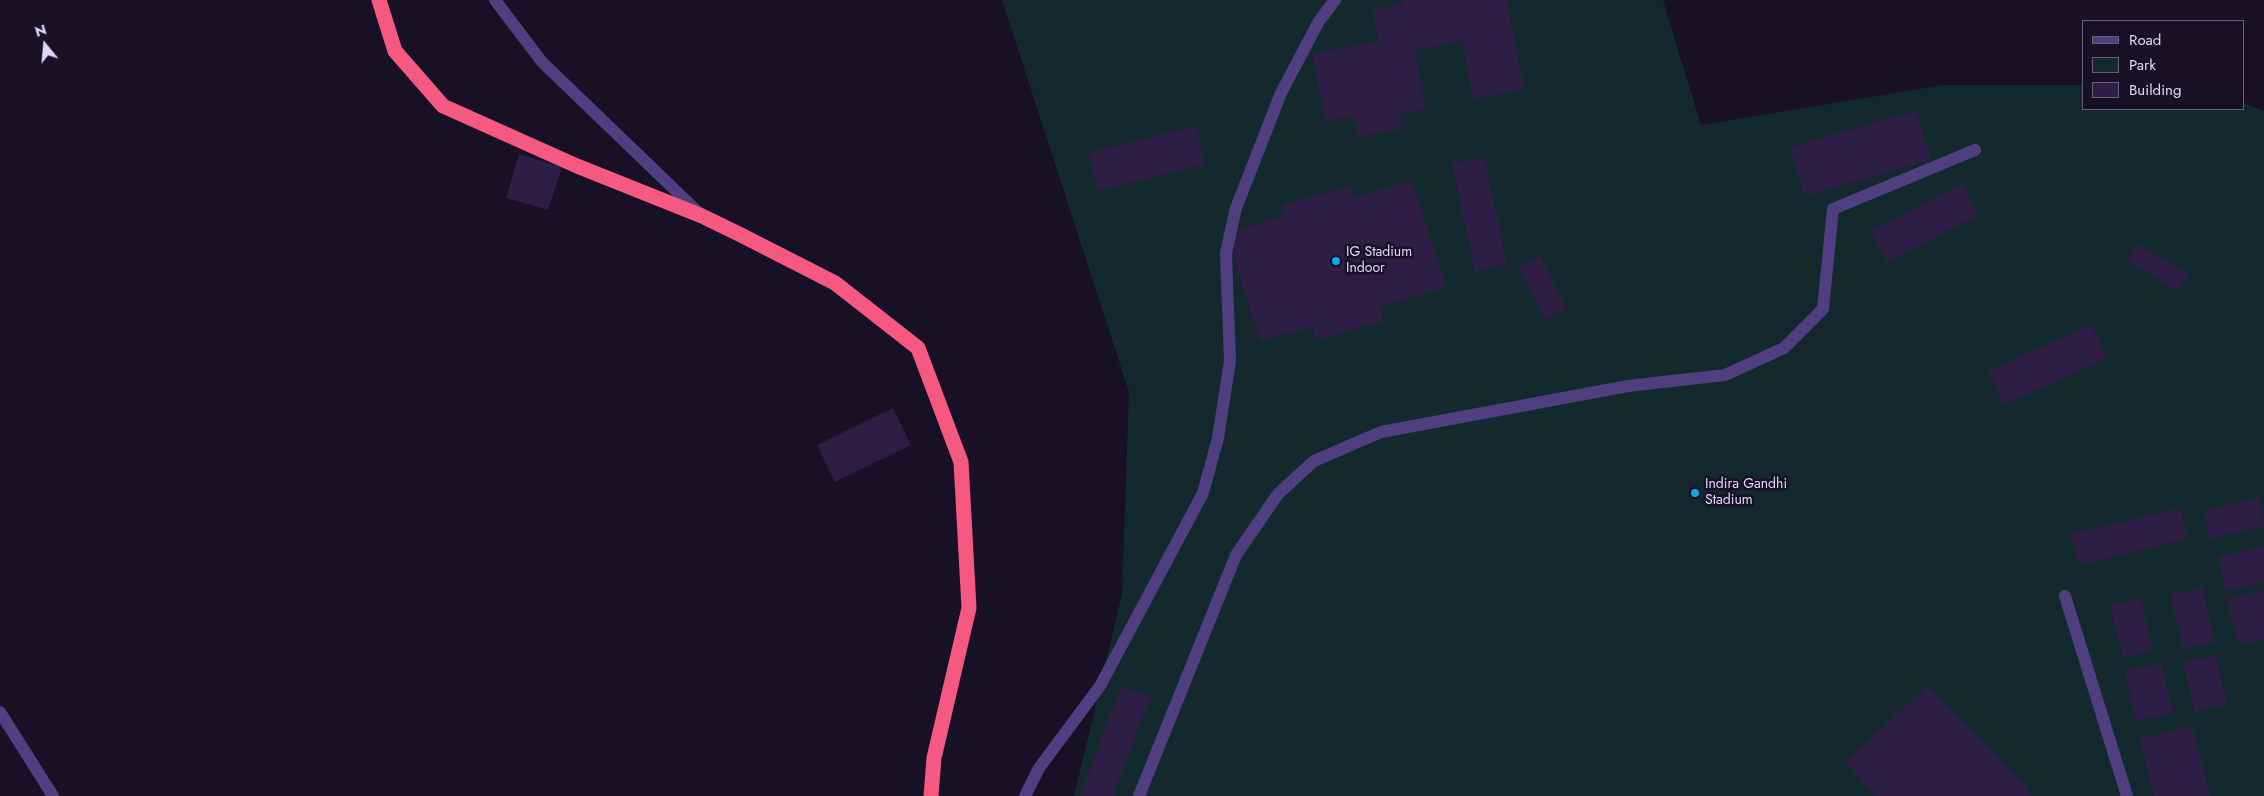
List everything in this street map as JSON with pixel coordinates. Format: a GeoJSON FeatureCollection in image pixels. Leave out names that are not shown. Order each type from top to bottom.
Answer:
{"type":"FeatureCollection","features":[{"type":"Feature","properties":{"kind":"highway"},"geometry":{"type":"LineString","coordinates":[[379,0],[395,51],[443,106],[577,166],[702,216],[835,283],[918,348],[961,462],[969,608],[934,758],[931,796]]}},
{"type":"Feature","properties":{"kind":"street"},"geometry":{"type":"LineString","coordinates":[[495,0],[542,62],[702,216]]}},
{"type":"Feature","properties":{"kind":"street"},"geometry":{"type":"LineString","coordinates":[[1025,796],[1039,768],[1100,686],[1202,493],[1218,438],[1230,361],[1226,253],[1236,208],[1281,93],[1319,21],[1335,0]]}},
{"type":"Feature","properties":{"kind":"street"},"geometry":{"type":"LineString","coordinates":[[1139,796],[1236,555],[1278,494],[1314,462],[1381,432],[1628,386],[1725,375],[1784,348],[1823,309],[1832,209],[1975,150]]}},
{"type":"Feature","properties":{"kind":"street"},"geometry":{"type":"LineString","coordinates":[[2065,596],[2127,796]]}},
{"type":"Feature","properties":{"kind":"street"},"geometry":{"type":"LineString","coordinates":[[0,712],[53,796]]}},
{"type":"Feature","properties":{"kind":"green space","name":"Indira Gandhi Stadium"},"geometry":{"type":"Polygon","coordinates":[[[1002,0],[1663,0],[1701,125],[1943,85],[2082,85],[2082,110],[2244,110],[2244,103],[2264,111],[2264,796],[1074,796],[1122,594],[1129,392],[1002,0]]]}},
{"type":"Feature","properties":{"kind":"building"},"geometry":{"type":"Polygon","coordinates":[[[1402,0],[1507,0],[1524,89],[1473,99],[1462,41],[1415,50],[1426,109],[1399,114],[1402,129],[1358,137],[1353,116],[1325,121],[1312,54],[1379,41],[1372,10],[1403,4],[1402,0]]]}},
{"type":"Feature","properties":{"kind":"building"},"geometry":{"type":"Polygon","coordinates":[[[1916,111],[1931,160],[1804,196],[1790,147],[1916,111]]]}},
{"type":"Feature","properties":{"kind":"building"},"geometry":{"type":"Polygon","coordinates":[[[1196,126],[1205,164],[1098,191],[1088,153],[1196,126]]]}},
{"type":"Feature","properties":{"kind":"building"},"geometry":{"type":"Polygon","coordinates":[[[519,154],[562,167],[548,210],[506,198],[519,154]]]}},
{"type":"Feature","properties":{"kind":"building"},"geometry":{"type":"Polygon","coordinates":[[[1484,157],[1507,264],[1475,271],[1452,164],[1484,157]]]}},
{"type":"Feature","properties":{"kind":"building","name":"IG Stadium Indoor"},"geometry":{"type":"Polygon","coordinates":[[[1411,180],[1446,287],[1380,307],[1384,321],[1316,340],[1313,327],[1260,341],[1226,234],[1284,215],[1282,205],[1351,186],[1354,198],[1411,180]]]}},
{"type":"Feature","properties":{"kind":"building"},"geometry":{"type":"Polygon","coordinates":[[[1963,184],[1979,215],[1887,262],[1871,231],[1963,184]]]}},
{"type":"Feature","properties":{"kind":"building"},"geometry":{"type":"Polygon","coordinates":[[[2138,244],[2188,274],[2178,291],[2128,261],[2138,244]]]}},
{"type":"Feature","properties":{"kind":"building"},"geometry":{"type":"Polygon","coordinates":[[[1540,256],[1566,309],[1545,319],[1519,267],[1540,256]]]}},
{"type":"Feature","properties":{"kind":"building"},"geometry":{"type":"Polygon","coordinates":[[[2091,324],[2107,358],[2004,405],[1989,371],[2091,324]]]}},
{"type":"Feature","properties":{"kind":"building"},"geometry":{"type":"Polygon","coordinates":[[[893,408],[911,445],[835,482],[817,445],[893,408]]]}},
{"type":"Feature","properties":{"kind":"building"},"geometry":{"type":"Polygon","coordinates":[[[2259,497],[2264,526],[2210,539],[2204,511],[2259,497]]]}},
{"type":"Feature","properties":{"kind":"building"},"geometry":{"type":"Polygon","coordinates":[[[2180,508],[2187,539],[2079,565],[2071,534],[2180,508]]]}},
{"type":"Feature","properties":{"kind":"building"},"geometry":{"type":"Polygon","coordinates":[[[2264,546],[2264,582],[2226,591],[2218,557],[2264,546]]]}},
{"type":"Feature","properties":{"kind":"building"},"geometry":{"type":"Polygon","coordinates":[[[2202,587],[2215,642],[2184,650],[2170,595],[2202,587]]]}},
{"type":"Feature","properties":{"kind":"building"},"geometry":{"type":"Polygon","coordinates":[[[2264,590],[2264,639],[2239,645],[2227,599],[2264,590]]]}},
{"type":"Feature","properties":{"kind":"building"},"geometry":{"type":"Polygon","coordinates":[[[2140,598],[2153,650],[2123,658],[2110,605],[2140,598]]]}},
{"type":"Feature","properties":{"kind":"building"},"geometry":{"type":"Polygon","coordinates":[[[2215,655],[2227,704],[2195,712],[2183,663],[2215,655]]]}},
{"type":"Feature","properties":{"kind":"building"},"geometry":{"type":"Polygon","coordinates":[[[2161,663],[2173,713],[2136,721],[2124,671],[2161,663]]]}},
{"type":"Feature","properties":{"kind":"building"},"geometry":{"type":"Polygon","coordinates":[[[1927,686],[2021,781],[2031,796],[1876,796],[1846,762],[1927,686]]]}},
{"type":"Feature","properties":{"kind":"building"},"geometry":{"type":"Polygon","coordinates":[[[1121,687],[1150,697],[1113,796],[1080,796],[1121,687]]]}},
{"type":"Feature","properties":{"kind":"building"},"geometry":{"type":"Polygon","coordinates":[[[2192,726],[2210,796],[2154,796],[2140,739],[2192,726]]]}},
{"type":"Feature","properties":{"kind":"place","name":"IG Stadium Indoor"},"geometry":{"type":"Point","coordinates":[1336,261]}},
{"type":"Feature","properties":{"kind":"place","name":"Indira Gandhi Stadium"},"geometry":{"type":"Point","coordinates":[1695,493]}}]}
